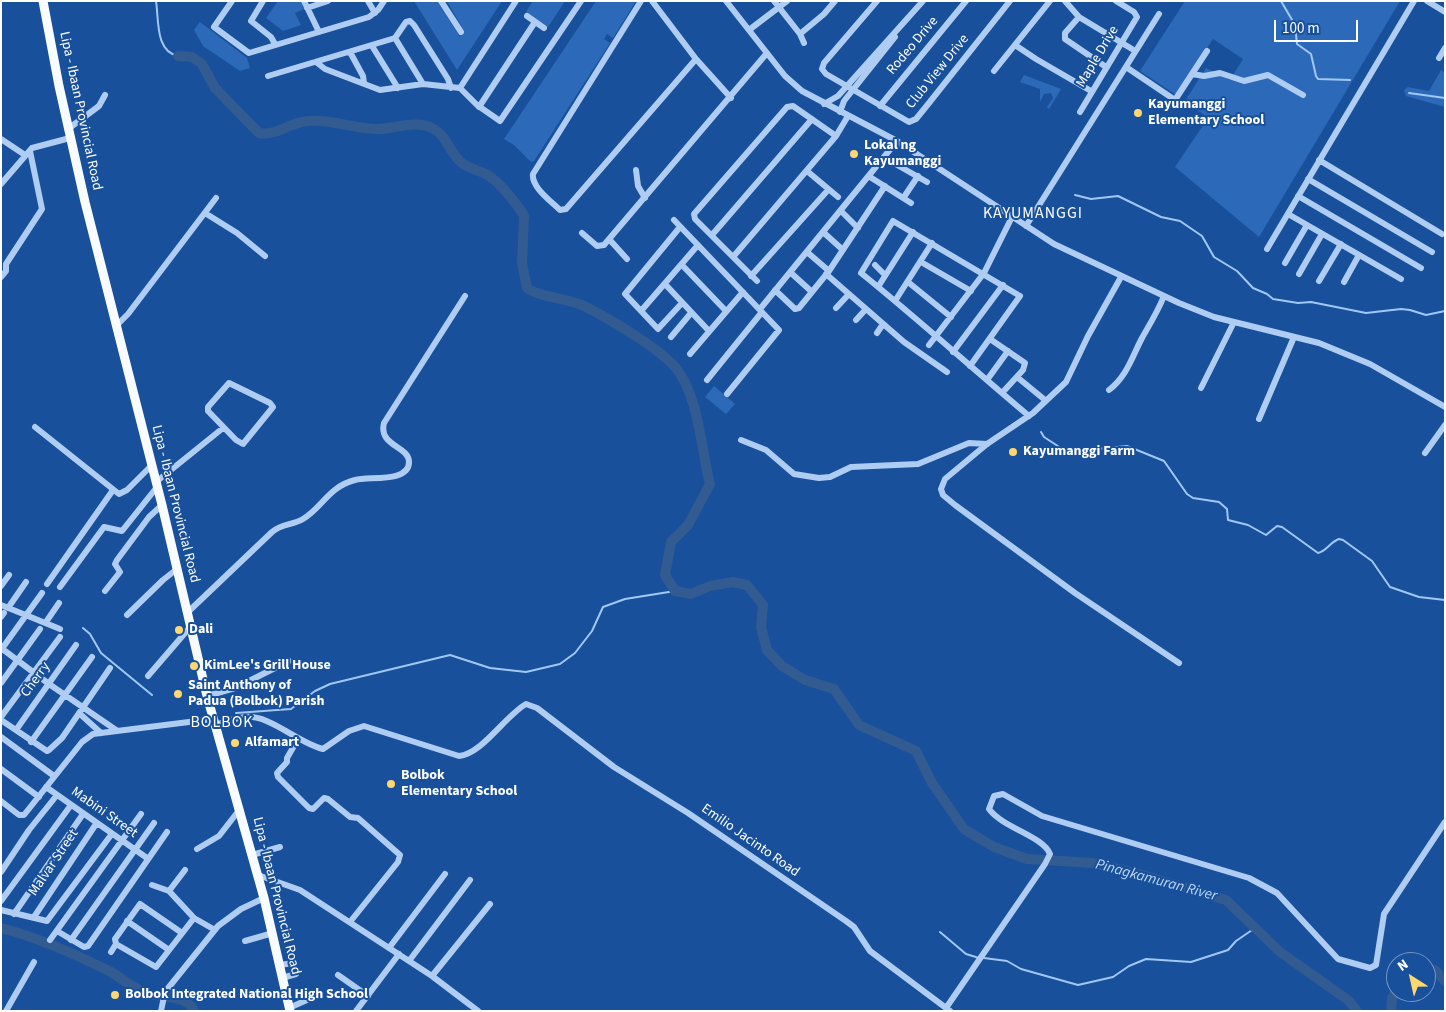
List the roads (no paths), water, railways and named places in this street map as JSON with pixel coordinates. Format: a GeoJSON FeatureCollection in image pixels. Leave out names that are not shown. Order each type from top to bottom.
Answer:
{"type":"FeatureCollection","features":[{"type":"Feature","properties":{"kind":"main road","name":"Lipa - Ibaan Provincial Road"},"geometry":{"type":"LineString","coordinates":[[43,1],[69,133],[116,326],[157,484],[207,696],[258,875],[290,1009]]}},
{"type":"Feature","properties":{"kind":"street"},"geometry":{"type":"LineString","coordinates":[[232,1],[214,27],[248,53],[369,17],[376,13],[384,1]]}},
{"type":"Feature","properties":{"kind":"street"},"geometry":{"type":"LineString","coordinates":[[264,1],[251,21],[271,37],[275,44]]}},
{"type":"Feature","properties":{"kind":"street"},"geometry":{"type":"LineString","coordinates":[[319,32],[306,4],[328,1]]}},
{"type":"Feature","properties":{"kind":"street"},"geometry":{"type":"LineString","coordinates":[[368,1],[376,13]]}},
{"type":"Feature","properties":{"kind":"street"},"geometry":{"type":"LineString","coordinates":[[441,1],[461,32]]}},
{"type":"Feature","properties":{"kind":"street"},"geometry":{"type":"LineString","coordinates":[[460,88],[516,1]]}},
{"type":"Feature","properties":{"kind":"street"},"geometry":{"type":"LineString","coordinates":[[316,62],[320,66],[380,90],[423,84],[460,88],[479,107],[498,121],[503,119],[581,1]]}},
{"type":"Feature","properties":{"kind":"street"},"geometry":{"type":"LineString","coordinates":[[641,1],[533,174],[534,184],[548,199],[560,210],[566,209],[696,59]]}},
{"type":"Feature","properties":{"kind":"street"},"geometry":{"type":"LineString","coordinates":[[652,1],[696,59],[731,98]]}},
{"type":"Feature","properties":{"kind":"street"},"geometry":{"type":"LineString","coordinates":[[726,1],[792,84],[824,104],[897,141],[1054,244],[1164,296],[1234,322],[1319,343],[1370,364],[1445,407]]}},
{"type":"Feature","properties":{"kind":"street"},"geometry":{"type":"LineString","coordinates":[[774,1],[800,34],[804,43]]}},
{"type":"Feature","properties":{"kind":"street"},"geometry":{"type":"LineString","coordinates":[[749,30],[787,1]]}},
{"type":"Feature","properties":{"kind":"street"},"geometry":{"type":"LineString","coordinates":[[800,34],[824,14],[835,1]]}},
{"type":"Feature","properties":{"kind":"street","name":"Club View Drive"},"geometry":{"type":"LineString","coordinates":[[877,1],[824,63],[822,69],[826,74],[907,121],[916,119],[1010,1]]}},
{"type":"Feature","properties":{"kind":"street"},"geometry":{"type":"LineString","coordinates":[[824,104],[833,100],[841,93],[923,1]]}},
{"type":"Feature","properties":{"kind":"street","name":"Rodeo Drive"},"geometry":{"type":"LineString","coordinates":[[880,106],[966,1]]}},
{"type":"Feature","properties":{"kind":"street"},"geometry":{"type":"LineString","coordinates":[[994,71],[1050,1]]}},
{"type":"Feature","properties":{"kind":"street"},"geometry":{"type":"LineString","coordinates":[[1065,1],[1079,16],[1132,49]]}},
{"type":"Feature","properties":{"kind":"street","name":"Maple Drive"},"geometry":{"type":"LineString","coordinates":[[1080,112],[1137,16],[1116,1]]}},
{"type":"Feature","properties":{"kind":"street"},"geometry":{"type":"LineString","coordinates":[[1267,249],[1414,1]]}},
{"type":"Feature","properties":{"kind":"street"},"geometry":{"type":"LineString","coordinates":[[1427,1],[1445,12]]}},
{"type":"Feature","properties":{"kind":"street"},"geometry":{"type":"LineString","coordinates":[[1026,226],[1159,14]]}},
{"type":"Feature","properties":{"kind":"street"},"geometry":{"type":"LineString","coordinates":[[527,16],[544,28]]}},
{"type":"Feature","properties":{"kind":"street"},"geometry":{"type":"LineString","coordinates":[[1079,16],[1065,33],[1065,39],[1106,67]]}},
{"type":"Feature","properties":{"kind":"street"},"geometry":{"type":"LineString","coordinates":[[268,76],[395,38],[406,22],[413,23],[449,80],[451,88]]}},
{"type":"Feature","properties":{"kind":"street"},"geometry":{"type":"LineString","coordinates":[[479,107],[535,22]]}},
{"type":"Feature","properties":{"kind":"street"},"geometry":{"type":"LineString","coordinates":[[840,112],[847,98],[889,47],[898,31]]}},
{"type":"Feature","properties":{"kind":"street"},"geometry":{"type":"LineString","coordinates":[[395,38],[423,84]]}},
{"type":"Feature","properties":{"kind":"street"},"geometry":{"type":"LineString","coordinates":[[1015,45],[1091,91]]}},
{"type":"Feature","properties":{"kind":"street"},"geometry":{"type":"LineString","coordinates":[[372,46],[398,88]]}},
{"type":"Feature","properties":{"kind":"street"},"geometry":{"type":"LineString","coordinates":[[1439,58],[1445,48]]}},
{"type":"Feature","properties":{"kind":"street"},"geometry":{"type":"LineString","coordinates":[[1126,67],[1175,100],[1207,51]]}},
{"type":"Feature","properties":{"kind":"street"},"geometry":{"type":"LineString","coordinates":[[350,52],[364,83]]}},
{"type":"Feature","properties":{"kind":"street"},"geometry":{"type":"LineString","coordinates":[[582,233],[599,247],[609,239],[731,98],[767,53]]}},
{"type":"Feature","properties":{"kind":"street"},"geometry":{"type":"LineString","coordinates":[[1192,74],[1204,76],[1220,73],[1244,81],[1268,75],[1303,96]]}},
{"type":"Feature","properties":{"kind":"street"},"geometry":{"type":"LineString","coordinates":[[1,184],[27,153],[69,133],[99,106],[105,95]]}},
{"type":"Feature","properties":{"kind":"street"},"geometry":{"type":"LineString","coordinates":[[828,190],[754,278],[695,219],[694,214],[787,106],[792,106],[836,136]]}},
{"type":"Feature","properties":{"kind":"street"},"geometry":{"type":"LineString","coordinates":[[733,257],[836,136],[848,116]]}},
{"type":"Feature","properties":{"kind":"street"},"geometry":{"type":"LineString","coordinates":[[712,235],[812,119]]}},
{"type":"Feature","properties":{"kind":"street"},"geometry":{"type":"LineString","coordinates":[[1,139],[27,153],[42,209],[4,262],[6,271],[1,277]]}},
{"type":"Feature","properties":{"kind":"street"},"geometry":{"type":"LineString","coordinates":[[707,380],[708,375],[775,290],[870,177],[897,141]]}},
{"type":"Feature","properties":{"kind":"street"},"geometry":{"type":"LineString","coordinates":[[885,158],[927,182]]}},
{"type":"Feature","properties":{"kind":"street"},"geometry":{"type":"LineString","coordinates":[[1319,160],[1442,234]]}},
{"type":"Feature","properties":{"kind":"street"},"geometry":{"type":"LineString","coordinates":[[636,170],[638,186],[645,198]]}},
{"type":"Feature","properties":{"kind":"street"},"geometry":{"type":"LineString","coordinates":[[806,171],[838,198]]}},
{"type":"Feature","properties":{"kind":"street"},"geometry":{"type":"LineString","coordinates":[[904,197],[918,176]]}},
{"type":"Feature","properties":{"kind":"street"},"geometry":{"type":"LineString","coordinates":[[870,177],[911,203]]}},
{"type":"Feature","properties":{"kind":"street"},"geometry":{"type":"LineString","coordinates":[[1308,180],[1432,252]]}},
{"type":"Feature","properties":{"kind":"street"},"geometry":{"type":"LineString","coordinates":[[775,290],[797,309],[843,250],[885,186]]}},
{"type":"Feature","properties":{"kind":"street"},"geometry":{"type":"LineString","coordinates":[[1298,196],[1421,268]]}},
{"type":"Feature","properties":{"kind":"street"},"geometry":{"type":"LineString","coordinates":[[116,326],[128,314],[216,198]]}},
{"type":"Feature","properties":{"kind":"street"},"geometry":{"type":"LineString","coordinates":[[841,211],[858,228]]}},
{"type":"Feature","properties":{"kind":"street"},"geometry":{"type":"LineString","coordinates":[[205,213],[237,234],[264,256]]}},
{"type":"Feature","properties":{"kind":"street"},"geometry":{"type":"LineString","coordinates":[[1288,214],[1401,279]]}},
{"type":"Feature","properties":{"kind":"street"},"geometry":{"type":"LineString","coordinates":[[930,345],[984,274],[1012,217]]}},
{"type":"Feature","properties":{"kind":"street"},"geometry":{"type":"LineString","coordinates":[[674,220],[761,310],[779,332],[727,394]]}},
{"type":"Feature","properties":{"kind":"street"},"geometry":{"type":"LineString","coordinates":[[970,366],[1020,296],[895,221],[892,222],[861,272],[1002,394],[1029,416]]}},
{"type":"Feature","properties":{"kind":"street"},"geometry":{"type":"LineString","coordinates":[[1285,263],[1307,225]]}},
{"type":"Feature","properties":{"kind":"street"},"geometry":{"type":"LineString","coordinates":[[680,227],[625,292],[658,329],[682,303]]}},
{"type":"Feature","properties":{"kind":"street"},"geometry":{"type":"LineString","coordinates":[[823,232],[843,250]]}},
{"type":"Feature","properties":{"kind":"street"},"geometry":{"type":"LineString","coordinates":[[878,286],[914,232]]}},
{"type":"Feature","properties":{"kind":"street"},"geometry":{"type":"LineString","coordinates":[[1299,274],[1322,234]]}},
{"type":"Feature","properties":{"kind":"street"},"geometry":{"type":"LineString","coordinates":[[609,239],[627,259]]}},
{"type":"Feature","properties":{"kind":"street"},"geometry":{"type":"LineString","coordinates":[[895,301],[932,243]]}},
{"type":"Feature","properties":{"kind":"street"},"geometry":{"type":"LineString","coordinates":[[1319,281],[1340,244]]}},
{"type":"Feature","properties":{"kind":"street"},"geometry":{"type":"LineString","coordinates":[[641,311],[698,246]]}},
{"type":"Feature","properties":{"kind":"street"},"geometry":{"type":"LineString","coordinates":[[807,252],[849,294],[913,350],[947,372]]}},
{"type":"Feature","properties":{"kind":"street"},"geometry":{"type":"LineString","coordinates":[[1344,282],[1359,255]]}},
{"type":"Feature","properties":{"kind":"street"},"geometry":{"type":"LineString","coordinates":[[921,262],[971,291]]}},
{"type":"Feature","properties":{"kind":"street"},"geometry":{"type":"LineString","coordinates":[[682,265],[726,311]]}},
{"type":"Feature","properties":{"kind":"street"},"geometry":{"type":"LineString","coordinates":[[875,265],[885,275]]}},
{"type":"Feature","properties":{"kind":"street"},"geometry":{"type":"LineString","coordinates":[[790,272],[812,292]]}},
{"type":"Feature","properties":{"kind":"street"},"geometry":{"type":"LineString","coordinates":[[1121,277],[1088,336],[1071,375],[1029,416],[987,444],[943,481],[941,489],[943,495],[1075,593],[1179,663]]}},
{"type":"Feature","properties":{"kind":"street"},"geometry":{"type":"LineString","coordinates":[[908,282],[951,317]]}},
{"type":"Feature","properties":{"kind":"street"},"geometry":{"type":"LineString","coordinates":[[665,284],[709,331]]}},
{"type":"Feature","properties":{"kind":"street"},"geometry":{"type":"LineString","coordinates":[[953,352],[1003,285]]}},
{"type":"Feature","properties":{"kind":"street"},"geometry":{"type":"LineString","coordinates":[[690,354],[743,292]]}},
{"type":"Feature","properties":{"kind":"street"},"geometry":{"type":"LineString","coordinates":[[836,308],[849,294]]}},
{"type":"Feature","properties":{"kind":"street"},"geometry":{"type":"LineString","coordinates":[[188,612],[272,532],[280,526],[304,518],[326,496],[340,486],[355,480],[400,476],[406,471],[409,462],[406,454],[386,438],[382,429],[384,423],[465,296]]}},
{"type":"Feature","properties":{"kind":"street"},"geometry":{"type":"LineString","coordinates":[[1109,390],[1125,374],[1142,339],[1156,318],[1164,296]]}},
{"type":"Feature","properties":{"kind":"street"},"geometry":{"type":"LineString","coordinates":[[856,320],[866,309]]}},
{"type":"Feature","properties":{"kind":"street"},"geometry":{"type":"LineString","coordinates":[[671,336],[691,313]]}},
{"type":"Feature","properties":{"kind":"street"},"geometry":{"type":"LineString","coordinates":[[1201,388],[1234,322]]}},
{"type":"Feature","properties":{"kind":"street"},"geometry":{"type":"LineString","coordinates":[[877,333],[883,324]]}},
{"type":"Feature","properties":{"kind":"street"},"geometry":{"type":"LineString","coordinates":[[1259,419],[1294,336]]}},
{"type":"Feature","properties":{"kind":"street"},"geometry":{"type":"LineString","coordinates":[[990,339],[1025,362],[1023,370],[1002,394]]}},
{"type":"Feature","properties":{"kind":"street"},"geometry":{"type":"LineString","coordinates":[[987,380],[1008,351]]}},
{"type":"Feature","properties":{"kind":"street"},"geometry":{"type":"LineString","coordinates":[[1017,377],[1045,400]]}},
{"type":"Feature","properties":{"kind":"street"},"geometry":{"type":"LineString","coordinates":[[229,382],[270,403],[273,407],[243,444],[223,428],[207,409],[229,382]]}},
{"type":"Feature","properties":{"kind":"street"},"geometry":{"type":"LineString","coordinates":[[1425,453],[1445,425]]}},
{"type":"Feature","properties":{"kind":"street"},"geometry":{"type":"LineString","coordinates":[[34,427],[90,470],[117,494],[122,494],[152,465]]}},
{"type":"Feature","properties":{"kind":"street"},"geometry":{"type":"LineString","coordinates":[[60,587],[104,527],[122,531],[157,484],[223,428]]}},
{"type":"Feature","properties":{"kind":"street"},"geometry":{"type":"LineString","coordinates":[[741,440],[766,450],[794,474],[818,478],[830,477],[851,467],[918,464],[969,443],[987,444]]}},
{"type":"Feature","properties":{"kind":"street"},"geometry":{"type":"LineString","coordinates":[[47,584],[113,490]]}},
{"type":"Feature","properties":{"kind":"street"},"geometry":{"type":"LineString","coordinates":[[105,591],[120,572],[115,564],[117,560],[149,517],[162,505]]}},
{"type":"Feature","properties":{"kind":"street"},"geometry":{"type":"LineString","coordinates":[[127,615],[177,569]]}},
{"type":"Feature","properties":{"kind":"street"},"geometry":{"type":"LineString","coordinates":[[1,586],[9,574]]}},
{"type":"Feature","properties":{"kind":"street"},"geometry":{"type":"LineString","coordinates":[[4,612],[26,582]]}},
{"type":"Feature","properties":{"kind":"street"},"geometry":{"type":"LineString","coordinates":[[42,593],[2,649],[64,695],[101,732]]}},
{"type":"Feature","properties":{"kind":"street"},"geometry":{"type":"LineString","coordinates":[[46,622],[59,603]]}},
{"type":"Feature","properties":{"kind":"street"},"geometry":{"type":"LineString","coordinates":[[1,604],[4,612]]}},
{"type":"Feature","properties":{"kind":"street"},"geometry":{"type":"LineString","coordinates":[[4,612],[26,614],[60,629]]}},
{"type":"Feature","properties":{"kind":"street"},"geometry":{"type":"LineString","coordinates":[[148,676],[191,626]]}},
{"type":"Feature","properties":{"kind":"street"},"geometry":{"type":"LineString","coordinates":[[1,683],[40,629]]}},
{"type":"Feature","properties":{"kind":"street"},"geometry":{"type":"LineString","coordinates":[[60,637],[1,718],[47,752],[62,738],[110,668]]}},
{"type":"Feature","properties":{"kind":"street","name":"Cherry"},"geometry":{"type":"LineString","coordinates":[[16,730],[76,645]]}},
{"type":"Feature","properties":{"kind":"street"},"geometry":{"type":"LineString","coordinates":[[31,742],[92,656]]}},
{"type":"Feature","properties":{"kind":"street"},"geometry":{"type":"LineString","coordinates":[[207,696],[232,689],[289,662]]}},
{"type":"Feature","properties":{"kind":"street","name":"Emilio Jacinto Road"},"geometry":{"type":"LineString","coordinates":[[298,739],[310,746],[322,749],[349,732],[364,726],[449,754],[465,756],[476,749],[515,710],[526,704],[537,708],[614,767],[688,813],[846,921],[854,927],[870,952],[948,1009]]}},
{"type":"Feature","properties":{"kind":"street"},"geometry":{"type":"LineString","coordinates":[[80,711],[116,730]]}},
{"type":"Feature","properties":{"kind":"street"},"geometry":{"type":"LineString","coordinates":[[1,801],[22,816],[86,737],[101,732],[214,722],[246,717],[266,721],[298,739],[286,758],[287,762],[277,773],[278,777],[309,808],[313,809],[326,798],[350,817],[358,818],[400,854],[398,862],[350,922]]}},
{"type":"Feature","properties":{"kind":"street"},"geometry":{"type":"LineString","coordinates":[[1,737],[54,776]]}},
{"type":"Feature","properties":{"kind":"street"},"geometry":{"type":"LineString","coordinates":[[1,769],[38,797]]}},
{"type":"Feature","properties":{"kind":"street","name":"Mabini Street"},"geometry":{"type":"LineString","coordinates":[[46,787],[111,835],[147,858]]}},
{"type":"Feature","properties":{"kind":"street"},"geometry":{"type":"LineString","coordinates":[[1,872],[56,794]]}},
{"type":"Feature","properties":{"kind":"street"},"geometry":{"type":"LineString","coordinates":[[948,1009],[1050,854],[1047,848],[994,816],[989,809],[994,796],[1002,794],[1042,816],[1250,878],[1277,893],[1338,958],[1370,968],[1376,965],[1384,914],[1445,822]]}},
{"type":"Feature","properties":{"kind":"street"},"geometry":{"type":"LineString","coordinates":[[1,901],[71,804]]}},
{"type":"Feature","properties":{"kind":"street"},"geometry":{"type":"LineString","coordinates":[[197,849],[219,836],[240,809]]}},
{"type":"Feature","properties":{"kind":"street"},"geometry":{"type":"LineString","coordinates":[[14,914],[83,814]]}},
{"type":"Feature","properties":{"kind":"street"},"geometry":{"type":"LineString","coordinates":[[50,940],[140,814]]}},
{"type":"Feature","properties":{"kind":"street"},"geometry":{"type":"LineString","coordinates":[[71,940],[154,823]]}},
{"type":"Feature","properties":{"kind":"street","name":"Malvar Street"},"geometry":{"type":"LineString","coordinates":[[34,917],[96,824]]}},
{"type":"Feature","properties":{"kind":"street"},"geometry":{"type":"LineString","coordinates":[[57,931],[84,947],[88,946],[147,858],[167,832]]}},
{"type":"Feature","properties":{"kind":"street"},"geometry":{"type":"LineString","coordinates":[[1,910],[45,921],[111,835]]}},
{"type":"Feature","properties":{"kind":"street"},"geometry":{"type":"LineString","coordinates":[[252,855],[280,847]]}},
{"type":"Feature","properties":{"kind":"street"},"geometry":{"type":"LineString","coordinates":[[169,891],[185,870]]}},
{"type":"Feature","properties":{"kind":"street"},"geometry":{"type":"LineString","coordinates":[[389,948],[445,874]]}},
{"type":"Feature","properties":{"kind":"street"},"geometry":{"type":"LineString","coordinates":[[258,875],[300,890],[432,976],[477,1011]]}},
{"type":"Feature","properties":{"kind":"street"},"geometry":{"type":"LineString","coordinates":[[409,961],[470,880]]}},
{"type":"Feature","properties":{"kind":"street"},"geometry":{"type":"LineString","coordinates":[[152,885],[169,891],[194,918],[215,930]]}},
{"type":"Feature","properties":{"kind":"street"},"geometry":{"type":"LineString","coordinates":[[162,1008],[165,992],[215,930],[241,909],[264,898]]}},
{"type":"Feature","properties":{"kind":"street"},"geometry":{"type":"LineString","coordinates":[[111,952],[116,944],[115,939],[138,905],[142,904],[182,933]]}},
{"type":"Feature","properties":{"kind":"street"},"geometry":{"type":"LineString","coordinates":[[432,976],[490,904]]}},
{"type":"Feature","properties":{"kind":"street"},"geometry":{"type":"LineString","coordinates":[[116,944],[154,967],[160,964],[194,918]]}},
{"type":"Feature","properties":{"kind":"street"},"geometry":{"type":"LineString","coordinates":[[127,921],[169,950]]}},
{"type":"Feature","properties":{"kind":"street"},"geometry":{"type":"LineString","coordinates":[[245,941],[273,933]]}},
{"type":"Feature","properties":{"kind":"street"},"geometry":{"type":"LineString","coordinates":[[356,1011],[399,954]]}},
{"type":"Feature","properties":{"kind":"street"},"geometry":{"type":"LineString","coordinates":[[6,1011],[34,962]]}},
{"type":"Feature","properties":{"kind":"street"},"geometry":{"type":"LineString","coordinates":[[279,965],[294,963]]}},
{"type":"Feature","properties":{"kind":"street"},"geometry":{"type":"LineString","coordinates":[[282,978],[296,974]]}},
{"type":"Feature","properties":{"kind":"street"},"geometry":{"type":"LineString","coordinates":[[338,975],[368,996]]}},
{"type":"Feature","properties":{"kind":"street"},"geometry":{"type":"LineString","coordinates":[[290,1009],[309,999]]}},
{"type":"Feature","properties":{"kind":"waterway"},"geometry":{"type":"LineString","coordinates":[[156,1],[158,25],[162,41],[165,48],[178,56]]}},
{"type":"Feature","properties":{"kind":"waterway"},"geometry":{"type":"LineString","coordinates":[[1281,1],[1295,25],[1297,44],[1311,54],[1318,79],[1350,80]]}},
{"type":"Feature","properties":{"kind":"waterway","name":"Pinagkamuran River"},"geometry":{"type":"LineString","coordinates":[[178,56],[192,57],[202,64],[215,88],[259,133],[270,133],[296,123],[311,121],[377,129],[413,125],[427,126],[442,136],[454,155],[462,163],[486,174],[502,187],[513,199],[524,216],[522,263],[527,288],[584,306],[633,334],[676,368],[690,393],[710,484],[688,525],[671,542],[665,575],[675,591],[691,594],[710,586],[733,582],[747,585],[763,605],[761,627],[767,650],[782,666],[805,680],[834,689],[859,725],[916,751],[932,783],[964,829],[994,847],[1027,859],[1093,863],[1139,874],[1226,900],[1280,952],[1348,1000],[1357,1011]]}},
{"type":"Feature","properties":{"kind":"waterway"},"geometry":{"type":"LineString","coordinates":[[1409,93],[1445,98]]}},
{"type":"Feature","properties":{"kind":"waterway"},"geometry":{"type":"LineString","coordinates":[[1075,195],[1091,199],[1118,196],[1161,217],[1180,221],[1202,236],[1214,257],[1237,271],[1253,288],[1273,299],[1298,303],[1311,302],[1366,313],[1401,309],[1426,315],[1445,311]]}},
{"type":"Feature","properties":{"kind":"waterway"},"geometry":{"type":"LineString","coordinates":[[1041,432],[1044,437],[1067,452],[1127,446],[1164,461],[1187,494],[1193,498],[1219,502],[1227,509],[1228,520],[1248,525],[1266,535],[1277,526],[1282,527],[1318,553],[1336,540],[1343,540],[1372,561],[1390,587],[1419,597],[1445,600]]}},
{"type":"Feature","properties":{"kind":"waterway"},"geometry":{"type":"LineString","coordinates":[[236,713],[291,709],[315,691],[330,684],[450,655],[490,668],[526,672],[560,664],[575,653],[592,631],[603,607],[625,599],[675,591]]}},
{"type":"Feature","properties":{"kind":"waterway"},"geometry":{"type":"LineString","coordinates":[[83,628],[90,634],[101,653],[152,695]]}},
{"type":"Feature","properties":{"kind":"waterway"},"geometry":{"type":"LineString","coordinates":[[1,928],[29,936],[70,952],[109,971],[144,992],[186,1002],[194,1011]]}},
{"type":"Feature","properties":{"kind":"waterway"},"geometry":{"type":"LineString","coordinates":[[984,958],[1007,961],[1021,969],[1078,985],[1113,977],[1129,966],[1146,959],[1191,962],[1228,950],[1236,941],[1255,928]]}},
{"type":"Feature","properties":{"kind":"waterway"},"geometry":{"type":"LineString","coordinates":[[940,932],[966,954],[979,958]]}},
{"type":"Feature","properties":{"kind":"waterway","name":"Pinagkamuran River"},"geometry":{"type":"LineString","coordinates":[[1436,971],[1445,981]]}},
{"type":"Feature","properties":{"kind":"waterway","name":"Pinagkamuran River"},"geometry":{"type":"LineString","coordinates":[[1391,1011],[1392,1002]]}},
{"type":"Feature","properties":{"kind":"place","name":"Kayumanggi Elementary School"},"geometry":{"type":"Point","coordinates":[1138,113]}},
{"type":"Feature","properties":{"kind":"place","name":"Lokal ng Kayumanggi"},"geometry":{"type":"Point","coordinates":[854,154]}},
{"type":"Feature","properties":{"kind":"place","name":"Kayumanggi Farm"},"geometry":{"type":"Point","coordinates":[1013,452]}},
{"type":"Feature","properties":{"kind":"place","name":"Dali"},"geometry":{"type":"Point","coordinates":[179,630]}},
{"type":"Feature","properties":{"kind":"place","name":"KimLee's Grill House"},"geometry":{"type":"Point","coordinates":[194,666]}},
{"type":"Feature","properties":{"kind":"place","name":"Saint Anthony of Padua (Bolbok) Parish"},"geometry":{"type":"Point","coordinates":[178,694]}},
{"type":"Feature","properties":{"kind":"place","name":"Alfamart"},"geometry":{"type":"Point","coordinates":[235,743]}},
{"type":"Feature","properties":{"kind":"place","name":"Bolbok Elementary School"},"geometry":{"type":"Point","coordinates":[391,784]}},
{"type":"Feature","properties":{"kind":"place","name":"Bolbok Integrated National High School"},"geometry":{"type":"Point","coordinates":[115,995]}},
{"type":"Feature","properties":{"kind":"district","name":"KAYUMANGGI"},"geometry":{"type":"Point","coordinates":[1033,214]}},
{"type":"Feature","properties":{"kind":"district","name":"BOLBOK"},"geometry":{"type":"Point","coordinates":[222,723]}}]}
